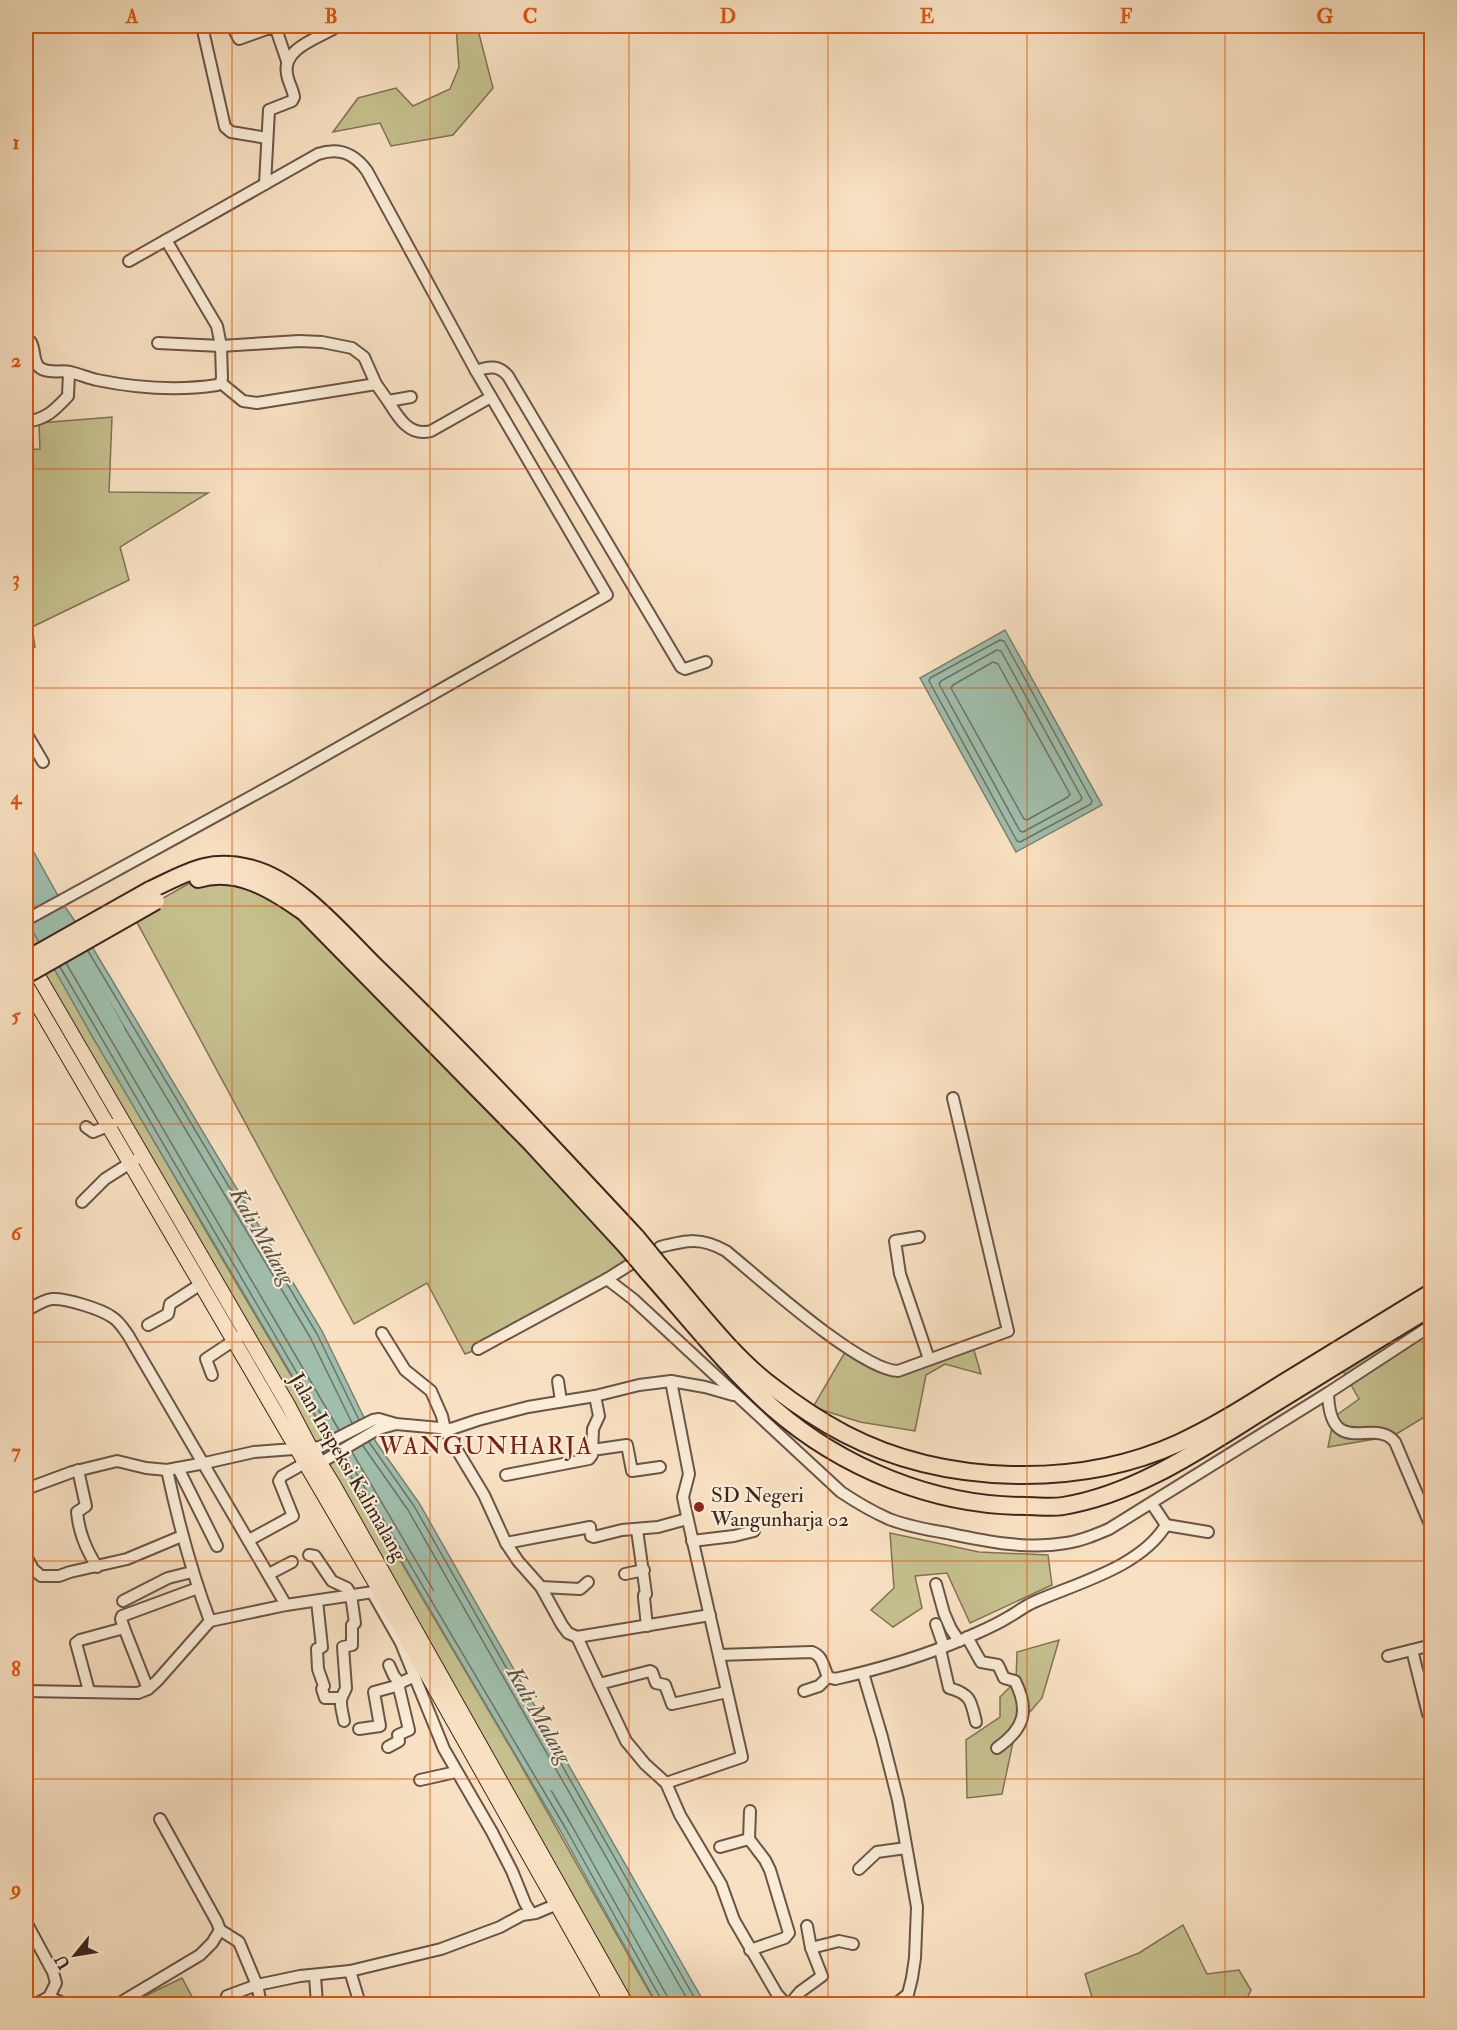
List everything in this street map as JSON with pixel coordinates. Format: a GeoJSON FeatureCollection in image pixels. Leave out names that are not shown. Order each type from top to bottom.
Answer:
{"type":"FeatureCollection","features":[{"type":"Feature","properties":{"kind":"highway"},"geometry":{"type":"LineString","coordinates":[[26,960],[153,896],[195,880],[223,875],[249,880],[277,892],[304,912],[741,1359],[772,1387],[847,1435],[884,1450],[944,1467],[986,1473],[1045,1475],[1084,1471],[1178,1444],[1218,1424],[1431,1292]]}},
{"type":"Feature","properties":{"kind":"highway"},"geometry":{"type":"LineString","coordinates":[[28,980],[153,896]]}},
{"type":"Feature","properties":{"kind":"highway"},"geometry":{"type":"LineString","coordinates":[[654,1268],[732,1368],[773,1408],[815,1441],[866,1470],[911,1487],[980,1504],[1009,1506],[1062,1506],[1097,1498],[1131,1484],[1175,1463],[1431,1307]]}},
{"type":"Feature","properties":{"kind":"main road","name":"Jalan Inspeksi Kalimalang"},"geometry":{"type":"LineString","coordinates":[[26,955],[28,980],[69,1059],[201,1284],[240,1337]]}},
{"type":"Feature","properties":{"kind":"main road","name":"Jalan Inspeksi Kalimalang"},"geometry":{"type":"LineString","coordinates":[[28,980],[82,1052],[143,1156],[240,1337],[310,1448],[324,1461],[562,1902],[613,2004]]}},
{"type":"Feature","properties":{"kind":"main road"},"geometry":{"type":"LineString","coordinates":[[69,1059],[82,1052]]}},
{"type":"Feature","properties":{"kind":"main road","name":"Jalan Inspeksi Kalimalang"},"geometry":{"type":"LineString","coordinates":[[310,1448],[305,1463],[376,1591],[441,1698],[485,1778],[626,2004]]}},
{"type":"Feature","properties":{"kind":"street"},"geometry":{"type":"LineString","coordinates":[[202,26],[225,127],[231,132],[267,138]]}},
{"type":"Feature","properties":{"kind":"street"},"geometry":{"type":"LineString","coordinates":[[232,26],[239,39],[276,28],[287,61],[287,74],[294,97],[292,101],[269,110],[265,184]]}},
{"type":"Feature","properties":{"kind":"street"},"geometry":{"type":"LineString","coordinates":[[287,61],[298,48],[333,29],[332,26]]}},
{"type":"Feature","properties":{"kind":"street"},"geometry":{"type":"LineString","coordinates":[[393,26],[400,26]]}},
{"type":"Feature","properties":{"kind":"street"},"geometry":{"type":"LineString","coordinates":[[26,920],[285,778],[607,595],[476,371],[359,160],[339,150],[328,150],[318,154],[129,261]]}},
{"type":"Feature","properties":{"kind":"street"},"geometry":{"type":"LineString","coordinates":[[166,240],[217,326],[221,346],[221,383]]}},
{"type":"Feature","properties":{"kind":"street"},"geometry":{"type":"LineString","coordinates":[[26,341],[33,344],[35,360],[39,368],[44,370],[69,372],[100,381],[179,390],[221,383]]}},
{"type":"Feature","properties":{"kind":"street"},"geometry":{"type":"LineString","coordinates":[[158,343],[221,346],[298,341],[322,342],[352,348],[364,357],[376,384],[408,428],[416,432],[431,431],[491,397]]}},
{"type":"Feature","properties":{"kind":"street"},"geometry":{"type":"LineString","coordinates":[[476,371],[496,367],[508,376],[681,667],[685,669],[706,662]]}},
{"type":"Feature","properties":{"kind":"street"},"geometry":{"type":"LineString","coordinates":[[26,422],[41,419],[52,412],[68,396],[69,372]]}},
{"type":"Feature","properties":{"kind":"street"},"geometry":{"type":"LineString","coordinates":[[221,383],[243,401],[257,403],[376,384]]}},
{"type":"Feature","properties":{"kind":"street"},"geometry":{"type":"LineString","coordinates":[[388,401],[411,397]]}},
{"type":"Feature","properties":{"kind":"street"},"geometry":{"type":"LineString","coordinates":[[26,733],[44,762]]}},
{"type":"Feature","properties":{"kind":"street"},"geometry":{"type":"LineString","coordinates":[[660,1247],[694,1241],[715,1245],[748,1268],[825,1331],[863,1358],[890,1371],[898,1371],[1008,1331],[953,1098]]}},
{"type":"Feature","properties":{"kind":"street"},"geometry":{"type":"LineString","coordinates":[[86,1126],[93,1132],[122,1120]]}},
{"type":"Feature","properties":{"kind":"street"},"geometry":{"type":"LineString","coordinates":[[82,1202],[105,1179],[143,1156]]}},
{"type":"Feature","properties":{"kind":"street"},"geometry":{"type":"LineString","coordinates":[[919,1237],[895,1241],[900,1274],[929,1359]]}},
{"type":"Feature","properties":{"kind":"street"},"geometry":{"type":"LineString","coordinates":[[478,1349],[607,1279],[633,1249]]}},
{"type":"Feature","properties":{"kind":"street"},"geometry":{"type":"LineString","coordinates":[[607,1279],[633,1299],[841,1492],[863,1507],[891,1520],[991,1542],[1046,1545],[1065,1543],[1084,1539],[1109,1529],[1328,1393],[1431,1325]]}},
{"type":"Feature","properties":{"kind":"street"},"geometry":{"type":"LineString","coordinates":[[148,1325],[170,1312],[170,1304],[173,1301],[201,1284]]}},
{"type":"Feature","properties":{"kind":"street"},"geometry":{"type":"LineString","coordinates":[[26,1311],[46,1300],[54,1299],[93,1309],[111,1315],[117,1320],[205,1463],[286,1605]]}},
{"type":"Feature","properties":{"kind":"street"},"geometry":{"type":"LineString","coordinates":[[382,1333],[405,1370],[427,1385],[431,1391],[442,1416],[445,1430],[484,1495],[506,1543],[518,1561],[541,1587],[562,1625],[568,1633],[577,1638],[617,1723],[633,1750],[653,1773],[666,1783],[680,1815],[721,1884],[734,1920],[750,1950],[777,1994],[788,2004],[822,1976],[811,1948],[807,1926]]}},
{"type":"Feature","properties":{"kind":"street"},"geometry":{"type":"LineString","coordinates":[[212,1375],[206,1359],[240,1337]]}},
{"type":"Feature","properties":{"kind":"street"},"geometry":{"type":"LineString","coordinates":[[705,1387],[712,1373]]}},
{"type":"Feature","properties":{"kind":"street"},"geometry":{"type":"LineString","coordinates":[[558,1381],[561,1401]]}},
{"type":"Feature","properties":{"kind":"street"},"geometry":{"type":"LineString","coordinates":[[26,1489],[78,1470],[117,1461],[146,1468],[172,1469],[254,1452],[310,1448],[375,1425],[396,1424],[445,1430],[498,1414],[595,1396],[639,1385],[671,1381],[737,1396]]}},
{"type":"Feature","properties":{"kind":"street"},"geometry":{"type":"LineString","coordinates":[[666,1783],[742,1757],[687,1519],[683,1497],[689,1474],[671,1381]]}},
{"type":"Feature","properties":{"kind":"street"},"geometry":{"type":"LineString","coordinates":[[1328,1393],[1332,1416],[1343,1431],[1354,1434],[1382,1434],[1392,1438],[1431,1529]]}},
{"type":"Feature","properties":{"kind":"street"},"geometry":{"type":"LineString","coordinates":[[506,1475],[589,1459],[592,1455],[593,1429],[599,1416],[595,1396]]}},
{"type":"Feature","properties":{"kind":"street"},"geometry":{"type":"LineString","coordinates":[[324,1461],[375,1425]]}},
{"type":"Feature","properties":{"kind":"street"},"geometry":{"type":"LineString","coordinates":[[592,1449],[627,1445],[632,1471],[660,1467]]}},
{"type":"Feature","properties":{"kind":"street"},"geometry":{"type":"LineString","coordinates":[[249,1540],[293,1516],[279,1481],[282,1476],[305,1463]]}},
{"type":"Feature","properties":{"kind":"street"},"geometry":{"type":"LineString","coordinates":[[172,1469],[182,1536],[210,1621]]}},
{"type":"Feature","properties":{"kind":"street"},"geometry":{"type":"LineString","coordinates":[[172,1469],[217,1546]]}},
{"type":"Feature","properties":{"kind":"street"},"geometry":{"type":"LineString","coordinates":[[78,1470],[86,1506],[77,1512],[80,1533],[97,1567]]}},
{"type":"Feature","properties":{"kind":"street"},"geometry":{"type":"LineString","coordinates":[[1152,1504],[1166,1525],[1208,1532]]}},
{"type":"Feature","properties":{"kind":"street"},"geometry":{"type":"LineString","coordinates":[[506,1543],[590,1527],[592,1537],[622,1530],[658,1527],[687,1519]]}},
{"type":"Feature","properties":{"kind":"street"},"geometry":{"type":"LineString","coordinates":[[828,1677],[835,1679],[863,1672],[942,1648],[963,1639],[1037,1601],[1095,1576],[1110,1572],[1124,1564],[1153,1540],[1166,1525]]}},
{"type":"Feature","properties":{"kind":"street"},"geometry":{"type":"LineString","coordinates":[[637,1530],[644,1570],[647,1626]]}},
{"type":"Feature","properties":{"kind":"street"},"geometry":{"type":"LineString","coordinates":[[692,1541],[754,1531]]}},
{"type":"Feature","properties":{"kind":"street"},"geometry":{"type":"LineString","coordinates":[[26,1556],[40,1576],[48,1577],[118,1562],[182,1536]]}},
{"type":"Feature","properties":{"kind":"street"},"geometry":{"type":"LineString","coordinates":[[308,1543],[312,1556],[332,1581],[347,1588],[351,1595],[355,1623],[352,1625],[352,1645],[343,1647],[346,1688],[341,1698],[344,1721]]}},
{"type":"Feature","properties":{"kind":"street"},"geometry":{"type":"LineString","coordinates":[[268,1574],[292,1562]]}},
{"type":"Feature","properties":{"kind":"street"},"geometry":{"type":"LineString","coordinates":[[625,1574],[644,1570]]}},
{"type":"Feature","properties":{"kind":"street"},"geometry":{"type":"LineString","coordinates":[[123,1601],[168,1578],[192,1572]]}},
{"type":"Feature","properties":{"kind":"street"},"geometry":{"type":"LineString","coordinates":[[541,1587],[580,1589],[588,1582]]}},
{"type":"Feature","properties":{"kind":"street"},"geometry":{"type":"LineString","coordinates":[[936,1584],[951,1629],[963,1639],[981,1662],[998,1665],[1004,1678],[1015,1681],[1020,1692],[1024,1707],[1023,1716],[1017,1729],[997,1748]]}},
{"type":"Feature","properties":{"kind":"street"},"geometry":{"type":"LineString","coordinates":[[148,1689],[124,1628],[122,1616],[198,1588]]}},
{"type":"Feature","properties":{"kind":"street"},"geometry":{"type":"LineString","coordinates":[[26,1691],[134,1694],[148,1689],[177,1660],[210,1621],[286,1605],[376,1591],[401,1643],[436,1731],[456,1772],[502,1851],[531,1913]]}},
{"type":"Feature","properties":{"kind":"street"},"geometry":{"type":"LineString","coordinates":[[317,1601],[322,1647],[317,1648],[318,1669],[322,1689],[325,1698],[341,1698]]}},
{"type":"Feature","properties":{"kind":"street"},"geometry":{"type":"LineString","coordinates":[[577,1638],[710,1615]]}},
{"type":"Feature","properties":{"kind":"street"},"geometry":{"type":"LineString","coordinates":[[936,1624],[948,1687],[968,1696],[976,1722]]}},
{"type":"Feature","properties":{"kind":"street"},"geometry":{"type":"LineString","coordinates":[[89,1692],[76,1643],[124,1628]]}},
{"type":"Feature","properties":{"kind":"street"},"geometry":{"type":"LineString","coordinates":[[1388,1656],[1431,1645]]}},
{"type":"Feature","properties":{"kind":"street"},"geometry":{"type":"LineString","coordinates":[[1412,1650],[1431,1718]]}},
{"type":"Feature","properties":{"kind":"street"},"geometry":{"type":"LineString","coordinates":[[719,1655],[812,1652],[819,1654],[828,1677]]}},
{"type":"Feature","properties":{"kind":"street"},"geometry":{"type":"LineString","coordinates":[[388,1747],[399,1741],[398,1735],[409,1730],[399,1688],[400,1683],[389,1665]]}},
{"type":"Feature","properties":{"kind":"street"},"geometry":{"type":"LineString","coordinates":[[599,1684],[650,1671],[656,1683],[665,1685],[672,1704],[727,1692]]}},
{"type":"Feature","properties":{"kind":"street"},"geometry":{"type":"LineString","coordinates":[[863,1672],[891,1770],[916,1907],[915,1958],[908,1994],[896,2004]]}},
{"type":"Feature","properties":{"kind":"street"},"geometry":{"type":"LineString","coordinates":[[359,1729],[380,1725],[374,1692],[396,1686],[414,1676]]}},
{"type":"Feature","properties":{"kind":"street"},"geometry":{"type":"LineString","coordinates":[[804,1691],[819,1686],[828,1677]]}},
{"type":"Feature","properties":{"kind":"street"},"geometry":{"type":"LineString","coordinates":[[427,1706],[441,1698]]}},
{"type":"Feature","properties":{"kind":"street"},"geometry":{"type":"LineString","coordinates":[[420,1780],[456,1772]]}},
{"type":"Feature","properties":{"kind":"street"},"geometry":{"type":"LineString","coordinates":[[466,1788],[485,1778]]}},
{"type":"Feature","properties":{"kind":"street"},"geometry":{"type":"LineString","coordinates":[[750,1811],[749,1839],[770,1870],[789,1933],[786,1938],[750,1950]]}},
{"type":"Feature","properties":{"kind":"street"},"geometry":{"type":"LineString","coordinates":[[160,1819],[220,1930],[238,1940],[257,1985],[261,2004]]}},
{"type":"Feature","properties":{"kind":"street"},"geometry":{"type":"LineString","coordinates":[[720,1846],[749,1839]]}},
{"type":"Feature","properties":{"kind":"street"},"geometry":{"type":"LineString","coordinates":[[859,1869],[877,1852],[906,1848]]}},
{"type":"Feature","properties":{"kind":"street"},"geometry":{"type":"LineString","coordinates":[[227,1996],[257,1985],[300,1976],[350,1971],[441,1949],[500,1927],[522,1914],[540,1912],[562,1902]]}},
{"type":"Feature","properties":{"kind":"street"},"geometry":{"type":"LineString","coordinates":[[26,1922],[53,1972],[56,1983],[50,1997],[36,2004]]}},
{"type":"Feature","properties":{"kind":"street"},"geometry":{"type":"LineString","coordinates":[[118,2004],[200,1955],[212,1943],[220,1930]]}},
{"type":"Feature","properties":{"kind":"street"},"geometry":{"type":"LineString","coordinates":[[811,1948],[839,1941],[853,1944]]}},
{"type":"Feature","properties":{"kind":"street"},"geometry":{"type":"LineString","coordinates":[[350,1971],[360,2004]]}},
{"type":"Feature","properties":{"kind":"street"},"geometry":{"type":"LineString","coordinates":[[315,1976],[317,2004]]}},
{"type":"Feature","properties":{"kind":"street"},"geometry":{"type":"LineString","coordinates":[[50,1997],[65,2004]]}},
{"type":"Feature","properties":{"kind":"shaded area"},"geometry":{"type":"Polygon","coordinates":[[[456,26],[477,26],[493,88],[453,135],[391,146],[380,123],[333,132],[358,98],[396,88],[413,106],[450,89],[459,67],[456,26]]]}},
{"type":"Feature","properties":{"kind":"shaded area"},"geometry":{"type":"Polygon","coordinates":[[[112,417],[109,492],[208,493],[120,547],[129,580],[32,627],[35,647],[26,652],[26,450],[40,449],[39,423],[112,417]]]}},
{"type":"Feature","properties":{"kind":"shaded area"},"geometry":{"type":"Polygon","coordinates":[[[212,876],[277,892],[638,1260],[478,1349],[465,1354],[427,1283],[354,1324],[133,915],[195,880],[212,876]]]}},
{"type":"Feature","properties":{"kind":"shaded area"},"geometry":{"type":"Polygon","coordinates":[[[26,919],[214,1245],[519,1762],[656,2004],[626,2004],[26,955],[26,919]]]}},
{"type":"Feature","properties":{"kind":"shaded area"},"geometry":{"type":"Polygon","coordinates":[[[1431,1314],[1431,1413],[1393,1436],[1328,1447],[1334,1417],[1359,1399],[1342,1369],[1431,1314]]]}},
{"type":"Feature","properties":{"kind":"shaded area"},"geometry":{"type":"Polygon","coordinates":[[[848,1347],[890,1370],[973,1347],[981,1374],[945,1364],[926,1375],[915,1431],[860,1422],[813,1407],[848,1347]]]}},
{"type":"Feature","properties":{"kind":"shaded area"},"geometry":{"type":"Polygon","coordinates":[[[890,1533],[979,1552],[1048,1555],[1052,1585],[970,1623],[947,1573],[915,1576],[922,1608],[893,1627],[871,1610],[894,1588],[890,1533]]]}},
{"type":"Feature","properties":{"kind":"shaded area"},"geometry":{"type":"Polygon","coordinates":[[[1059,1640],[1042,1698],[1016,1728],[1002,1794],[967,1798],[966,1740],[1000,1717],[1000,1697],[1016,1681],[1017,1652],[1059,1640]]]}},
{"type":"Feature","properties":{"kind":"shaded area"},"geometry":{"type":"Polygon","coordinates":[[[1183,1925],[1207,1974],[1239,1970],[1251,1990],[1244,2004],[1094,2004],[1085,1974],[1139,1953],[1183,1925]]]}},
{"type":"Feature","properties":{"kind":"shaded area"},"geometry":{"type":"Polygon","coordinates":[[[182,1978],[196,2004],[128,2004],[182,1978]]]}},
{"type":"Feature","properties":{"kind":"water"},"geometry":{"type":"Polygon","coordinates":[[[1005,630],[1102,805],[1016,852],[920,678],[1005,630]]]}},
{"type":"Feature","properties":{"kind":"water"},"geometry":{"type":"Polygon","coordinates":[[[26,838],[61,901],[88,940],[322,1331],[376,1442],[419,1503],[705,2004],[657,2004],[561,1832],[92,1036],[26,919],[26,838]]]}},
{"type":"Feature","properties":{"kind":"waterway","name":"Kali Malang"},"geometry":{"type":"LineString","coordinates":[[76,958],[116,1028]]}},
{"type":"Feature","properties":{"kind":"waterway","name":"Kali Malang"},"geometry":{"type":"LineString","coordinates":[[185,1148],[220,1207]]}},
{"type":"Feature","properties":{"kind":"waterway","name":"Kali Malang"},"geometry":{"type":"LineString","coordinates":[[441,1591],[552,1783]]}},
{"type":"Feature","properties":{"kind":"place","name":"SD Negeri Wangunharja 02"},"geometry":{"type":"Point","coordinates":[699,1507]}},
{"type":"Feature","properties":{"kind":"district","name":"WANGUNHARJA"},"geometry":{"type":"Point","coordinates":[486,1446]}}]}
